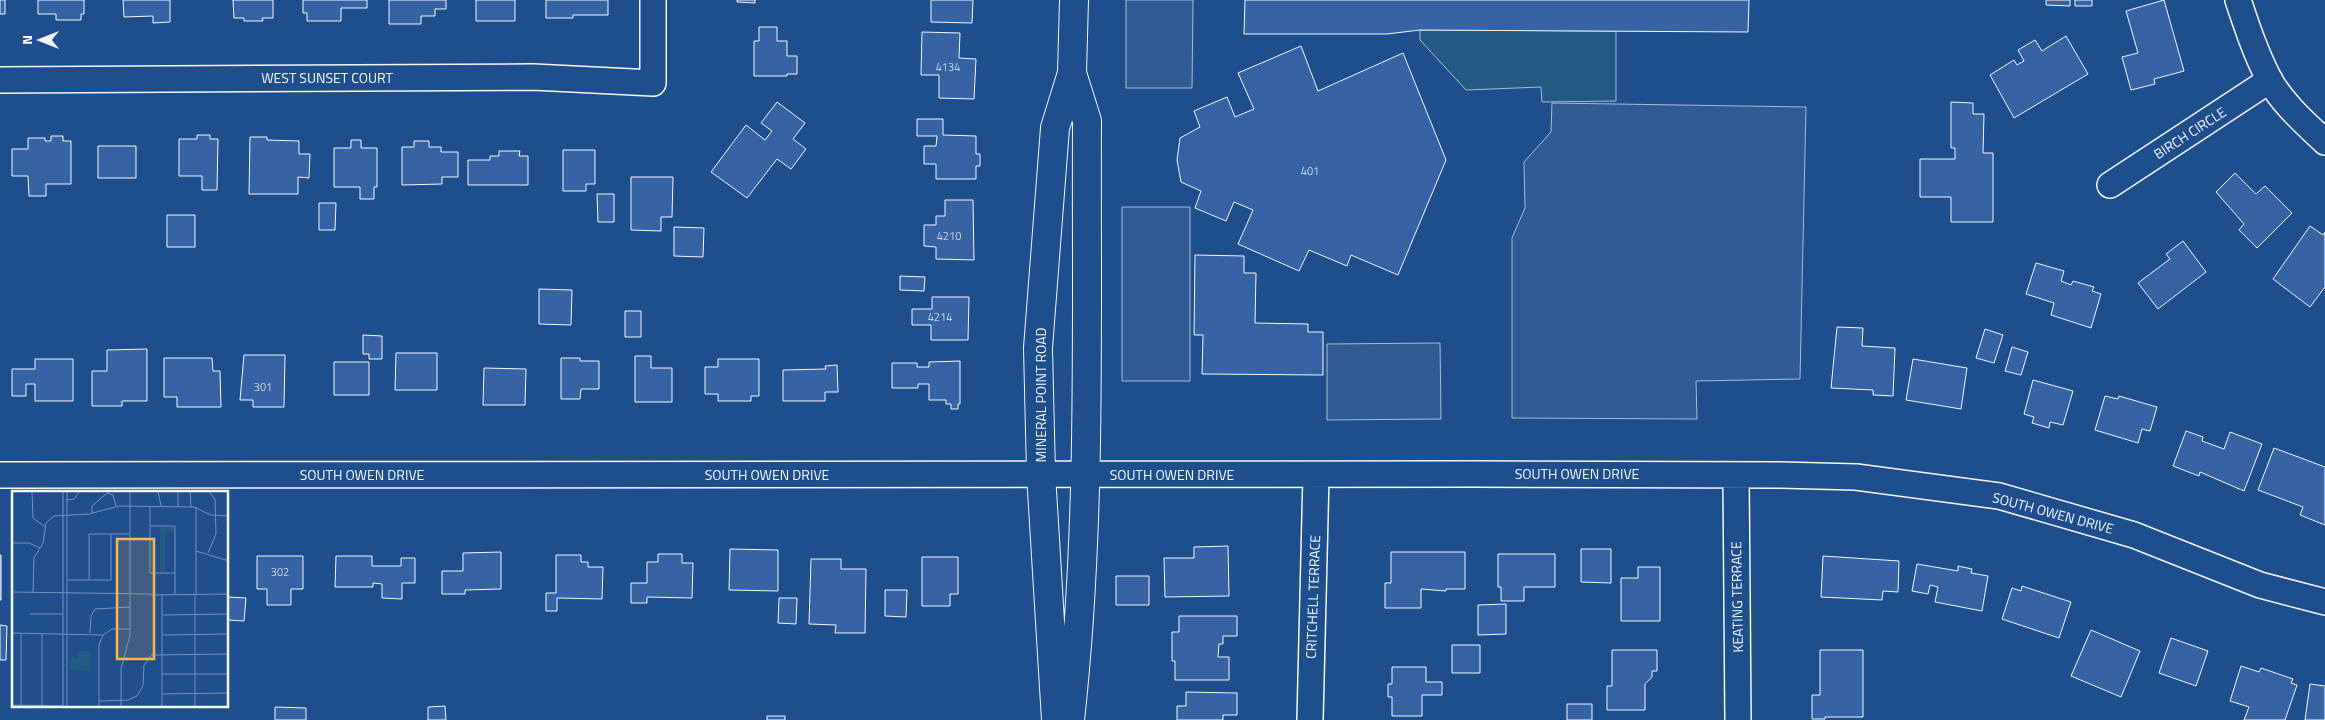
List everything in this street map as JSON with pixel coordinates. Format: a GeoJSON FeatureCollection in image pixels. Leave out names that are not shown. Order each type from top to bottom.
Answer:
{"type":"FeatureCollection","features":[{"type":"Feature","properties":{"kind":"main road","name":"MINERAL POINT ROAD"},"geometry":{"type":"LineString","coordinates":[[1056,720],[1041,474],[1038,348],[1055,128],[1072,73],[1074,0]]}},
{"type":"Feature","properties":{"kind":"main road","name":"MINERAL POINT ROAD"},"geometry":{"type":"LineString","coordinates":[[1070,720],[1078,646],[1085,474],[1087,121],[1072,73]]}},
{"type":"Feature","properties":{"kind":"street","name":"WEST SUNSET COURT"},"geometry":{"type":"LineString","coordinates":[[0,80],[533,77],[653,83],[653,0]]}},
{"type":"Feature","properties":{"kind":"street"},"geometry":{"type":"LineString","coordinates":[[2238,0],[2252,42],[2270,80],[2295,112],[2325,142]]}},
{"type":"Feature","properties":{"kind":"street","name":"BIRCH CIRCLE"},"geometry":{"type":"LineString","coordinates":[[2110,186],[2270,80]]}},
{"type":"Feature","properties":{"kind":"street","name":"SOUTH OWEN DRIVE"},"geometry":{"type":"LineString","coordinates":[[0,475],[1085,474],[1736,475],[1856,477],[1999,496],[2134,535],[2260,585],[2325,602]]}},
{"type":"Feature","properties":{"kind":"street","name":"CRITCHELL TERRACE"},"geometry":{"type":"LineString","coordinates":[[1310,720],[1316,475]]}},
{"type":"Feature","properties":{"kind":"street","name":"KEATING TERRACE"},"geometry":{"type":"LineString","coordinates":[[1736,475],[1738,720]]}},
{"type":"Feature","properties":{"kind":"shaded area"},"geometry":{"type":"Polygon","coordinates":[[[1126,0],[1193,0],[1192,88],[1126,88],[1126,0]]]}},
{"type":"Feature","properties":{"kind":"shaded area"},"geometry":{"type":"Polygon","coordinates":[[[1420,30],[1616,31],[1616,101],[1542,102],[1541,87],[1466,90],[1420,40],[1420,30]]]}},
{"type":"Feature","properties":{"kind":"shaded area"},"geometry":{"type":"Polygon","coordinates":[[[1552,103],[1806,107],[1800,379],[1696,381],[1697,419],[1512,418],[1512,238],[1525,208],[1524,162],[1551,132],[1552,103]]]}},
{"type":"Feature","properties":{"kind":"shaded area"},"geometry":{"type":"Polygon","coordinates":[[[1122,207],[1190,207],[1190,381],[1122,381],[1122,207]]]}},
{"type":"Feature","properties":{"kind":"shaded area"},"geometry":{"type":"Polygon","coordinates":[[[1440,343],[1441,419],[1327,420],[1327,344],[1440,343]]]}},
{"type":"Feature","properties":{"kind":"building"},"geometry":{"type":"Polygon","coordinates":[[[0,0],[5,0],[5,14],[0,14],[0,0]]]}},
{"type":"Feature","properties":{"kind":"building"},"geometry":{"type":"Polygon","coordinates":[[[38,0],[84,0],[84,14],[81,14],[81,20],[56,20],[56,14],[38,14],[38,0]]]}},
{"type":"Feature","properties":{"kind":"building"},"geometry":{"type":"Polygon","coordinates":[[[123,0],[170,0],[170,22],[153,23],[153,16],[124,17],[123,0]]]}},
{"type":"Feature","properties":{"kind":"building"},"geometry":{"type":"Polygon","coordinates":[[[233,0],[273,0],[273,18],[262,18],[263,21],[244,21],[244,18],[234,18],[233,0]]]}},
{"type":"Feature","properties":{"kind":"building"},"geometry":{"type":"Polygon","coordinates":[[[303,0],[367,0],[367,8],[341,8],[341,21],[307,21],[307,13],[303,13],[303,0]]]}},
{"type":"Feature","properties":{"kind":"building"},"geometry":{"type":"Polygon","coordinates":[[[389,0],[446,0],[446,9],[435,9],[435,16],[421,16],[421,24],[389,24],[389,0]]]}},
{"type":"Feature","properties":{"kind":"building"},"geometry":{"type":"Polygon","coordinates":[[[476,0],[515,0],[515,21],[476,21],[476,0]]]}},
{"type":"Feature","properties":{"kind":"building"},"geometry":{"type":"Polygon","coordinates":[[[546,0],[608,0],[608,15],[573,15],[573,18],[546,18],[546,0]]]}},
{"type":"Feature","properties":{"kind":"building"},"geometry":{"type":"Polygon","coordinates":[[[737,0],[755,0],[755,3],[737,2],[737,0]]]}},
{"type":"Feature","properties":{"kind":"building"},"geometry":{"type":"Polygon","coordinates":[[[931,0],[973,0],[972,23],[931,22],[931,0]]]}},
{"type":"Feature","properties":{"kind":"building"},"geometry":{"type":"Polygon","coordinates":[[[1245,0],[1749,0],[1748,32],[1420,30],[1387,34],[1244,34],[1245,0]]]}},
{"type":"Feature","properties":{"kind":"building"},"geometry":{"type":"Polygon","coordinates":[[[2046,0],[2070,0],[2070,6],[2046,5],[2046,0]]]}},
{"type":"Feature","properties":{"kind":"building"},"geometry":{"type":"Polygon","coordinates":[[[2075,0],[2092,0],[2092,6],[2075,6],[2075,0]]]}},
{"type":"Feature","properties":{"kind":"building"},"geometry":{"type":"Polygon","coordinates":[[[2164,0],[2184,71],[2154,79],[2155,84],[2131,90],[2122,57],[2138,53],[2126,11],[2164,0]]]}},
{"type":"Feature","properties":{"kind":"building"},"geometry":{"type":"Polygon","coordinates":[[[759,27],[777,27],[777,41],[787,41],[787,56],[797,56],[797,74],[787,74],[787,76],[754,76],[754,41],[759,41],[759,27]]]}},
{"type":"Feature","properties":{"kind":"building"},"geometry":{"type":"Polygon","coordinates":[[[922,32],[960,33],[959,58],[976,59],[974,99],[939,98],[939,75],[921,75],[922,32]]]}},
{"type":"Feature","properties":{"kind":"building"},"geometry":{"type":"Polygon","coordinates":[[[2066,36],[2088,74],[2014,118],[1990,75],[2014,60],[2017,65],[2024,61],[2018,50],[2035,40],[2042,51],[2066,36]]]}},
{"type":"Feature","properties":{"kind":"building"},"geometry":{"type":"Polygon","coordinates":[[[1301,46],[1318,91],[1403,53],[1446,160],[1398,275],[1351,255],[1347,266],[1309,250],[1299,271],[1238,244],[1253,210],[1234,202],[1226,221],[1195,208],[1201,191],[1181,182],[1177,160],[1180,138],[1200,127],[1194,111],[1227,97],[1235,117],[1254,109],[1238,73],[1301,46]]]}},
{"type":"Feature","properties":{"kind":"building"},"geometry":{"type":"Polygon","coordinates":[[[777,102],[805,123],[793,139],[806,149],[791,169],[777,159],[747,198],[711,172],[746,125],[765,140],[772,131],[761,123],[777,102]]]}},
{"type":"Feature","properties":{"kind":"building"},"geometry":{"type":"Polygon","coordinates":[[[1951,102],[1973,103],[1973,114],[1984,114],[1983,153],[1993,153],[1993,222],[1951,222],[1951,197],[1920,197],[1920,159],[1955,159],[1955,148],[1951,148],[1951,102]]]}},
{"type":"Feature","properties":{"kind":"building"},"geometry":{"type":"Polygon","coordinates":[[[917,119],[943,119],[943,135],[976,136],[976,154],[980,154],[980,166],[976,166],[976,179],[936,179],[936,164],[924,164],[924,146],[936,146],[937,136],[917,136],[917,119]]]}},
{"type":"Feature","properties":{"kind":"building"},"geometry":{"type":"Polygon","coordinates":[[[197,135],[210,135],[210,139],[218,139],[217,190],[202,190],[202,176],[179,176],[179,139],[197,139],[197,135]]]}},
{"type":"Feature","properties":{"kind":"building"},"geometry":{"type":"Polygon","coordinates":[[[51,136],[63,136],[63,141],[71,141],[71,184],[46,184],[46,196],[29,196],[28,176],[12,176],[12,149],[28,149],[28,138],[45,138],[45,141],[51,141],[51,136]]]}},
{"type":"Feature","properties":{"kind":"building"},"geometry":{"type":"Polygon","coordinates":[[[250,137],[267,137],[267,140],[299,141],[299,154],[310,154],[309,178],[298,177],[298,194],[249,194],[250,137]]]}},
{"type":"Feature","properties":{"kind":"building"},"geometry":{"type":"Polygon","coordinates":[[[351,140],[361,140],[361,148],[377,148],[377,187],[374,187],[374,199],[360,199],[360,187],[334,187],[334,148],[351,148],[351,140]]]}},
{"type":"Feature","properties":{"kind":"building"},"geometry":{"type":"Polygon","coordinates":[[[414,141],[429,141],[429,147],[441,147],[441,152],[458,152],[458,177],[442,177],[442,184],[402,185],[402,147],[414,147],[414,141]]]}},
{"type":"Feature","properties":{"kind":"building"},"geometry":{"type":"Polygon","coordinates":[[[98,146],[136,146],[136,178],[98,178],[98,146]]]}},
{"type":"Feature","properties":{"kind":"building"},"geometry":{"type":"Polygon","coordinates":[[[563,150],[595,150],[595,184],[586,184],[586,191],[563,191],[563,150]]]}},
{"type":"Feature","properties":{"kind":"building"},"geometry":{"type":"Polygon","coordinates":[[[499,151],[520,151],[519,156],[528,156],[528,185],[468,185],[468,160],[490,160],[490,156],[499,156],[499,151]]]}},
{"type":"Feature","properties":{"kind":"building"},"geometry":{"type":"Polygon","coordinates":[[[2235,173],[2256,194],[2265,186],[2292,213],[2257,248],[2239,230],[2244,224],[2216,192],[2235,173]]]}},
{"type":"Feature","properties":{"kind":"building"},"geometry":{"type":"Polygon","coordinates":[[[631,177],[673,177],[672,217],[661,217],[661,231],[631,230],[631,177]]]}},
{"type":"Feature","properties":{"kind":"building"},"geometry":{"type":"Polygon","coordinates":[[[597,194],[614,194],[614,222],[598,222],[597,194]]]}},
{"type":"Feature","properties":{"kind":"building"},"geometry":{"type":"Polygon","coordinates":[[[945,200],[973,200],[974,260],[936,259],[936,247],[924,246],[924,225],[936,225],[936,216],[945,216],[945,200]]]}},
{"type":"Feature","properties":{"kind":"building"},"geometry":{"type":"Polygon","coordinates":[[[319,203],[336,203],[335,230],[319,230],[319,203]]]}},
{"type":"Feature","properties":{"kind":"building"},"geometry":{"type":"Polygon","coordinates":[[[167,215],[195,215],[195,247],[167,247],[167,215]]]}},
{"type":"Feature","properties":{"kind":"building"},"geometry":{"type":"Polygon","coordinates":[[[2310,226],[2323,235],[2325,232],[2325,287],[2310,307],[2273,279],[2310,226]]]}},
{"type":"Feature","properties":{"kind":"building"},"geometry":{"type":"Polygon","coordinates":[[[674,227],[704,228],[703,257],[674,256],[674,227]]]}},
{"type":"Feature","properties":{"kind":"building"},"geometry":{"type":"Polygon","coordinates":[[[2183,241],[2206,272],[2158,309],[2138,283],[2170,259],[2166,254],[2183,241]]]}},
{"type":"Feature","properties":{"kind":"building"},"geometry":{"type":"Polygon","coordinates":[[[1195,255],[1244,256],[1244,273],[1256,273],[1255,323],[1308,324],[1308,332],[1323,332],[1323,375],[1202,374],[1203,335],[1194,335],[1195,255]]]}},
{"type":"Feature","properties":{"kind":"building"},"geometry":{"type":"Polygon","coordinates":[[[2036,263],[2064,271],[2061,281],[2071,285],[2073,281],[2094,287],[2092,291],[2101,294],[2091,328],[2051,315],[2054,303],[2026,294],[2036,263]]]}},
{"type":"Feature","properties":{"kind":"building"},"geometry":{"type":"Polygon","coordinates":[[[900,276],[925,277],[924,291],[900,290],[900,276]]]}},
{"type":"Feature","properties":{"kind":"building"},"geometry":{"type":"Polygon","coordinates":[[[539,289],[572,290],[571,325],[539,324],[539,289]]]}},
{"type":"Feature","properties":{"kind":"building"},"geometry":{"type":"Polygon","coordinates":[[[932,297],[969,297],[968,340],[931,340],[931,325],[912,325],[912,309],[932,309],[932,297]]]}},
{"type":"Feature","properties":{"kind":"building"},"geometry":{"type":"Polygon","coordinates":[[[625,311],[641,311],[641,337],[625,337],[625,311]]]}},
{"type":"Feature","properties":{"kind":"building"},"geometry":{"type":"Polygon","coordinates":[[[1837,327],[1863,328],[1862,346],[1895,348],[1893,396],[1873,395],[1873,390],[1831,388],[1837,327]]]}},
{"type":"Feature","properties":{"kind":"building"},"geometry":{"type":"Polygon","coordinates":[[[1985,329],[2003,335],[1994,363],[1976,358],[1985,329]]]}},
{"type":"Feature","properties":{"kind":"building"},"geometry":{"type":"Polygon","coordinates":[[[363,335],[382,336],[382,359],[369,359],[369,354],[363,354],[363,335]]]}},
{"type":"Feature","properties":{"kind":"building"},"geometry":{"type":"Polygon","coordinates":[[[2012,347],[2028,352],[2021,375],[2005,371],[2012,347]]]}},
{"type":"Feature","properties":{"kind":"building"},"geometry":{"type":"Polygon","coordinates":[[[147,349],[147,401],[122,401],[122,406],[92,406],[92,371],[107,371],[107,350],[147,349]]]}},
{"type":"Feature","properties":{"kind":"building"},"geometry":{"type":"Polygon","coordinates":[[[396,353],[437,353],[437,390],[395,390],[396,353]]]}},
{"type":"Feature","properties":{"kind":"building"},"geometry":{"type":"Polygon","coordinates":[[[244,355],[285,355],[284,407],[253,407],[253,400],[240,400],[244,355]]]}},
{"type":"Feature","properties":{"kind":"building"},"geometry":{"type":"Polygon","coordinates":[[[635,356],[651,356],[651,368],[672,368],[672,402],[635,402],[635,356]]]}},
{"type":"Feature","properties":{"kind":"building"},"geometry":{"type":"Polygon","coordinates":[[[164,358],[212,358],[213,371],[220,371],[221,407],[177,407],[177,397],[164,397],[164,358]]]}},
{"type":"Feature","properties":{"kind":"building"},"geometry":{"type":"Polygon","coordinates":[[[561,358],[599,361],[599,389],[581,389],[580,399],[561,399],[561,358]]]}},
{"type":"Feature","properties":{"kind":"building"},"geometry":{"type":"Polygon","coordinates":[[[35,359],[73,359],[73,401],[35,401],[35,384],[26,384],[26,396],[12,396],[12,369],[35,369],[35,359]]]}},
{"type":"Feature","properties":{"kind":"building"},"geometry":{"type":"Polygon","coordinates":[[[718,359],[759,359],[759,396],[751,396],[751,401],[718,401],[718,394],[705,394],[705,367],[718,367],[718,359]]]}},
{"type":"Feature","properties":{"kind":"building"},"geometry":{"type":"Polygon","coordinates":[[[1913,359],[1967,368],[1961,409],[1906,400],[1913,359]]]}},
{"type":"Feature","properties":{"kind":"building"},"geometry":{"type":"Polygon","coordinates":[[[960,361],[960,404],[958,404],[958,409],[951,409],[951,404],[946,404],[946,400],[929,400],[929,384],[918,384],[918,388],[892,388],[892,363],[917,363],[917,367],[929,367],[929,362],[960,361]]]}},
{"type":"Feature","properties":{"kind":"building"},"geometry":{"type":"Polygon","coordinates":[[[334,362],[369,362],[369,395],[334,395],[334,362]]]}},
{"type":"Feature","properties":{"kind":"building"},"geometry":{"type":"Polygon","coordinates":[[[837,365],[838,392],[825,392],[825,401],[783,401],[783,370],[826,369],[825,366],[837,365]]]}},
{"type":"Feature","properties":{"kind":"building"},"geometry":{"type":"Polygon","coordinates":[[[484,368],[526,369],[525,405],[483,405],[484,368]]]}},
{"type":"Feature","properties":{"kind":"building"},"geometry":{"type":"Polygon","coordinates":[[[2033,380],[2073,391],[2063,425],[2050,422],[2049,428],[2032,423],[2034,417],[2024,414],[2033,380]]]}},
{"type":"Feature","properties":{"kind":"building"},"geometry":{"type":"Polygon","coordinates":[[[2105,396],[2118,399],[2119,396],[2157,407],[2150,431],[2142,429],[2138,443],[2095,430],[2105,396]]]}},
{"type":"Feature","properties":{"kind":"building"},"geometry":{"type":"Polygon","coordinates":[[[2186,431],[2203,437],[2202,441],[2224,449],[2230,432],[2262,444],[2244,491],[2200,472],[2199,476],[2173,466],[2186,431]]]}},
{"type":"Feature","properties":{"kind":"building"},"geometry":{"type":"Polygon","coordinates":[[[2274,448],[2325,467],[2325,525],[2300,515],[2303,507],[2258,490],[2274,448]]]}},
{"type":"Feature","properties":{"kind":"building"},"geometry":{"type":"Polygon","coordinates":[[[1228,546],[1229,596],[1165,597],[1164,558],[1194,558],[1194,547],[1228,546]]]}},
{"type":"Feature","properties":{"kind":"building"},"geometry":{"type":"Polygon","coordinates":[[[730,549],[778,550],[778,591],[729,590],[730,549]]]}},
{"type":"Feature","properties":{"kind":"building"},"geometry":{"type":"Polygon","coordinates":[[[1581,549],[1611,549],[1611,583],[1581,582],[1581,549]]]}},
{"type":"Feature","properties":{"kind":"building"},"geometry":{"type":"Polygon","coordinates":[[[501,552],[501,589],[465,590],[465,594],[442,594],[442,571],[463,571],[463,553],[501,552]]]}},
{"type":"Feature","properties":{"kind":"building"},"geometry":{"type":"Polygon","coordinates":[[[1391,552],[1465,552],[1465,589],[1446,589],[1446,591],[1421,589],[1421,608],[1385,608],[1385,583],[1391,583],[1391,552]]]}},
{"type":"Feature","properties":{"kind":"building"},"geometry":{"type":"Polygon","coordinates":[[[658,554],[682,554],[682,563],[693,563],[692,598],[647,597],[647,603],[631,603],[631,583],[647,583],[647,562],[658,562],[658,554]]]}},
{"type":"Feature","properties":{"kind":"building"},"geometry":{"type":"Polygon","coordinates":[[[1498,554],[1555,554],[1555,587],[1524,587],[1524,601],[1501,601],[1501,587],[1498,587],[1498,554]]]}},
{"type":"Feature","properties":{"kind":"building"},"geometry":{"type":"Polygon","coordinates":[[[1,555],[1,600],[0,600],[1,555]]]}},
{"type":"Feature","properties":{"kind":"building"},"geometry":{"type":"Polygon","coordinates":[[[556,555],[581,555],[581,562],[588,562],[588,567],[603,567],[602,599],[557,598],[557,611],[546,611],[546,593],[556,593],[556,555]]]}},
{"type":"Feature","properties":{"kind":"building"},"geometry":{"type":"Polygon","coordinates":[[[257,556],[303,556],[303,589],[291,589],[291,605],[267,605],[267,589],[257,589],[257,556]]]}},
{"type":"Feature","properties":{"kind":"building"},"geometry":{"type":"Polygon","coordinates":[[[336,556],[372,556],[372,566],[401,566],[401,558],[415,558],[415,583],[402,583],[402,599],[382,598],[382,584],[373,583],[373,587],[335,587],[336,556]]]}},
{"type":"Feature","properties":{"kind":"building"},"geometry":{"type":"Polygon","coordinates":[[[1823,556],[1899,561],[1898,592],[1883,591],[1882,600],[1821,597],[1823,556]]]}},
{"type":"Feature","properties":{"kind":"building"},"geometry":{"type":"Polygon","coordinates":[[[922,557],[958,557],[958,594],[950,594],[950,606],[922,606],[922,557]]]}},
{"type":"Feature","properties":{"kind":"building"},"geometry":{"type":"Polygon","coordinates":[[[811,559],[841,559],[841,569],[866,569],[865,633],[835,633],[836,625],[809,624],[811,559]]]}},
{"type":"Feature","properties":{"kind":"building"},"geometry":{"type":"Polygon","coordinates":[[[1917,564],[1958,571],[1958,566],[1972,569],[1971,573],[1988,576],[1982,611],[1935,602],[1938,587],[1930,585],[1928,594],[1912,591],[1917,564]]]}},
{"type":"Feature","properties":{"kind":"building"},"geometry":{"type":"Polygon","coordinates":[[[1638,567],[1660,567],[1660,621],[1621,621],[1621,578],[1638,578],[1638,567]]]}},
{"type":"Feature","properties":{"kind":"building"},"geometry":{"type":"Polygon","coordinates":[[[1116,576],[1149,576],[1149,605],[1116,605],[1116,576]]]}},
{"type":"Feature","properties":{"kind":"building"},"geometry":{"type":"Polygon","coordinates":[[[2022,586],[2071,602],[2059,638],[2002,619],[2012,588],[2021,591],[2022,586]]]}},
{"type":"Feature","properties":{"kind":"building"},"geometry":{"type":"Polygon","coordinates":[[[885,590],[907,590],[906,617],[885,616],[885,590]]]}},
{"type":"Feature","properties":{"kind":"building"},"geometry":{"type":"Polygon","coordinates":[[[229,597],[246,598],[244,621],[229,620],[229,597]]]}},
{"type":"Feature","properties":{"kind":"building"},"geometry":{"type":"Polygon","coordinates":[[[779,598],[797,598],[796,624],[778,623],[779,598]]]}},
{"type":"Feature","properties":{"kind":"building"},"geometry":{"type":"Polygon","coordinates":[[[1506,604],[1506,634],[1478,635],[1478,605],[1506,604]]]}},
{"type":"Feature","properties":{"kind":"building"},"geometry":{"type":"Polygon","coordinates":[[[1179,616],[1237,616],[1237,636],[1223,636],[1223,644],[1219,644],[1218,657],[1229,657],[1229,680],[1175,680],[1175,661],[1172,661],[1172,632],[1179,632],[1179,616]]]}},
{"type":"Feature","properties":{"kind":"building"},"geometry":{"type":"Polygon","coordinates":[[[0,625],[7,626],[6,660],[0,660],[0,625]]]}},
{"type":"Feature","properties":{"kind":"building"},"geometry":{"type":"Polygon","coordinates":[[[2091,630],[2140,651],[2121,697],[2071,676],[2091,630]]]}},
{"type":"Feature","properties":{"kind":"building"},"geometry":{"type":"Polygon","coordinates":[[[2171,638],[2208,651],[2196,686],[2159,673],[2171,638]]]}},
{"type":"Feature","properties":{"kind":"building"},"geometry":{"type":"Polygon","coordinates":[[[1452,645],[1480,645],[1480,673],[1452,673],[1452,645]]]}},
{"type":"Feature","properties":{"kind":"building"},"geometry":{"type":"Polygon","coordinates":[[[1612,650],[1657,650],[1657,671],[1652,671],[1652,677],[1645,684],[1645,710],[1607,710],[1607,686],[1612,686],[1612,650]]]}},
{"type":"Feature","properties":{"kind":"building"},"geometry":{"type":"Polygon","coordinates":[[[1820,650],[1863,650],[1863,717],[1812,719],[1812,695],[1820,695],[1820,650]]]}},
{"type":"Feature","properties":{"kind":"building"},"geometry":{"type":"Polygon","coordinates":[[[2241,666],[2259,672],[2261,668],[2293,679],[2291,683],[2297,685],[2285,720],[2244,720],[2249,707],[2230,701],[2241,666]]]}},
{"type":"Feature","properties":{"kind":"building"},"geometry":{"type":"Polygon","coordinates":[[[1392,667],[1426,667],[1426,682],[1442,682],[1442,695],[1422,695],[1422,716],[1392,716],[1392,697],[1388,697],[1388,684],[1392,684],[1392,667]]]}},
{"type":"Feature","properties":{"kind":"building"},"geometry":{"type":"Polygon","coordinates":[[[2310,684],[2325,686],[2325,720],[2305,720],[2310,684]]]}},
{"type":"Feature","properties":{"kind":"building"},"geometry":{"type":"Polygon","coordinates":[[[1186,692],[1237,693],[1237,715],[1223,715],[1223,720],[1177,720],[1177,706],[1186,706],[1186,692]]]}},
{"type":"Feature","properties":{"kind":"building"},"geometry":{"type":"Polygon","coordinates":[[[1567,704],[1592,704],[1592,720],[1567,720],[1567,704]]]}},
{"type":"Feature","properties":{"kind":"building"},"geometry":{"type":"Polygon","coordinates":[[[445,706],[446,720],[428,720],[428,707],[445,706]]]}},
{"type":"Feature","properties":{"kind":"building"},"geometry":{"type":"Polygon","coordinates":[[[275,707],[306,708],[306,720],[275,720],[275,707]]]}},
{"type":"Feature","properties":{"kind":"building"},"geometry":{"type":"Polygon","coordinates":[[[767,716],[785,716],[785,720],[767,720],[767,716]]]}}]}
